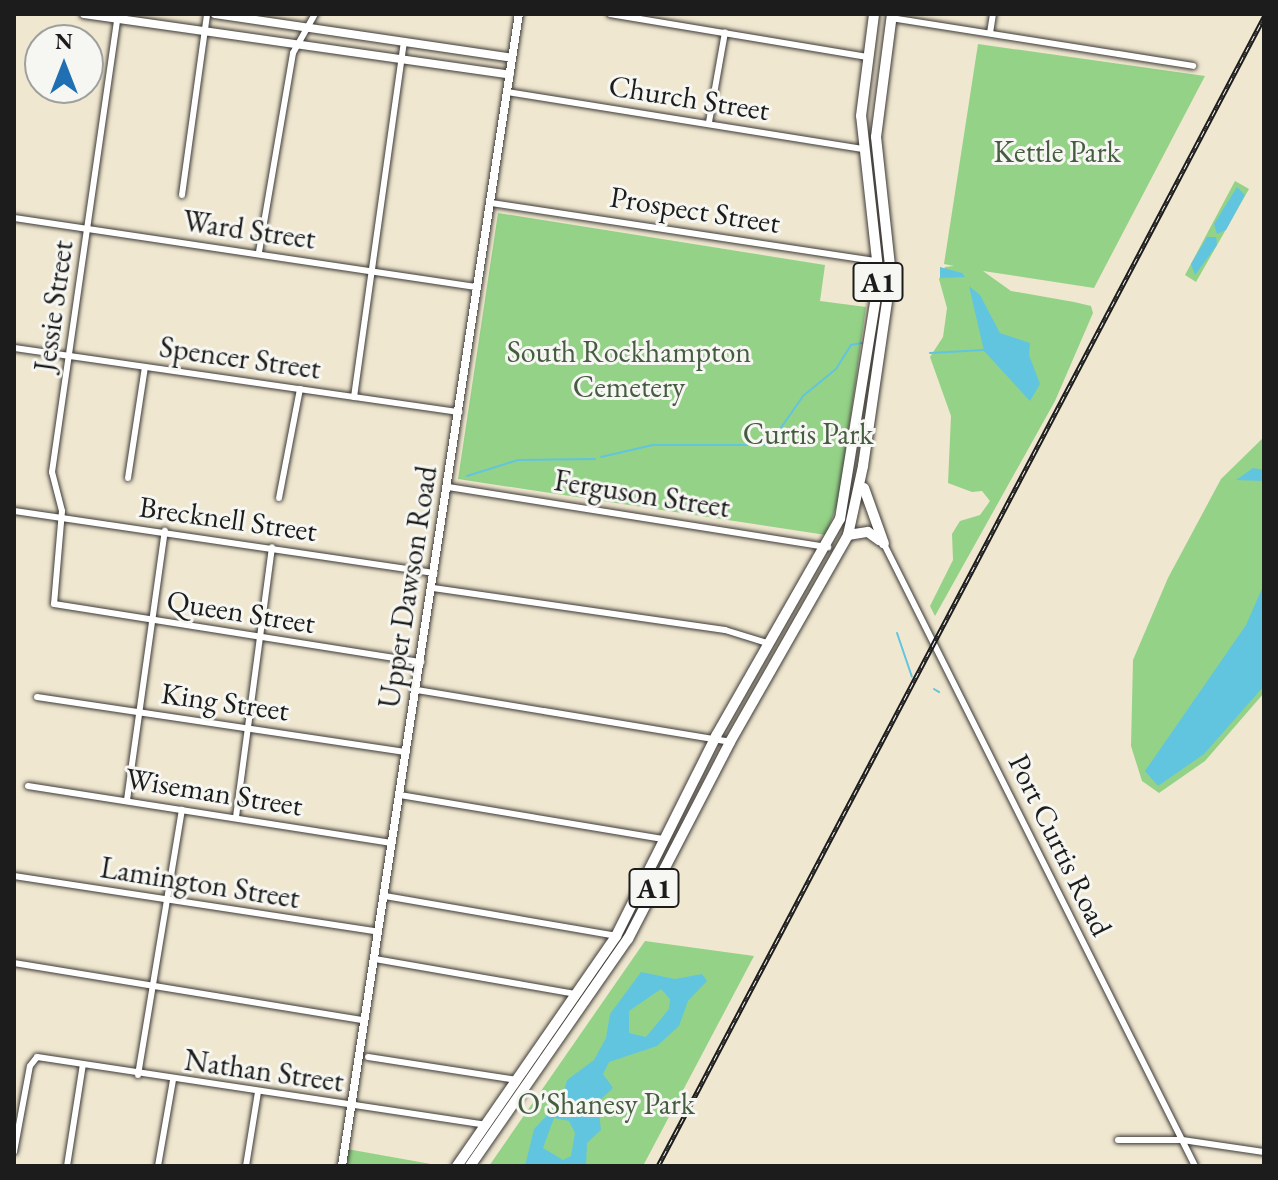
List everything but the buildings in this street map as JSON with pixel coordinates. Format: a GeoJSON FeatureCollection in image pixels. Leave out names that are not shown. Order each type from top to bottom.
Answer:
{"type":"FeatureCollection","features":[{"type":"Feature","properties":{"kind":"highway","name":"A1"},"geometry":{"type":"LineString","coordinates":[[457,1166],[616,936],[716,736],[828,547],[846,492],[879,262],[864,149],[867,57],[874,14]]}},
{"type":"Feature","properties":{"kind":"highway","name":"A1"},"geometry":{"type":"LineString","coordinates":[[470,1166],[628,939],[730,742],[848,535],[863,466],[891,263],[876,142],[892,16]]}},
{"type":"Feature","properties":{"kind":"highway"},"geometry":{"type":"LineString","coordinates":[[867,57],[885,60]]}},
{"type":"Feature","properties":{"kind":"highway","name":"Prospect Street"},"geometry":{"type":"LineString","coordinates":[[879,262],[891,263]]}},
{"type":"Feature","properties":{"kind":"highway"},"geometry":{"type":"LineString","coordinates":[[863,466],[866,505],[884,544]]}},
{"type":"Feature","properties":{"kind":"highway"},"geometry":{"type":"LineString","coordinates":[[848,535],[868,532],[884,544]]}},
{"type":"Feature","properties":{"kind":"street"},"geometry":{"type":"LineString","coordinates":[[84,14],[117,16],[205,32],[510,75]]}},
{"type":"Feature","properties":{"kind":"street"},"geometry":{"type":"LineString","coordinates":[[182,195],[207,14]]}},
{"type":"Feature","properties":{"kind":"street"},"geometry":{"type":"LineString","coordinates":[[215,14],[512,58]]}},
{"type":"Feature","properties":{"kind":"street"},"geometry":{"type":"LineString","coordinates":[[259,252],[297,45],[315,14]]}},
{"type":"Feature","properties":{"kind":"street","name":"Upper Dawson Road"},"geometry":{"type":"LineString","coordinates":[[342,1166],[519,14]]}},
{"type":"Feature","properties":{"kind":"street"},"geometry":{"type":"LineString","coordinates":[[610,14],[867,57]]}},
{"type":"Feature","properties":{"kind":"street"},"geometry":{"type":"LineString","coordinates":[[990,33],[993,14]]}},
{"type":"Feature","properties":{"kind":"street","name":"Jessie Street"},"geometry":{"type":"LineString","coordinates":[[54,604],[62,518],[52,472],[117,16]]}},
{"type":"Feature","properties":{"kind":"street"},"geometry":{"type":"LineString","coordinates":[[892,16],[1193,66]]}},
{"type":"Feature","properties":{"kind":"street"},"geometry":{"type":"LineString","coordinates":[[709,122],[725,32]]}},
{"type":"Feature","properties":{"kind":"street"},"geometry":{"type":"LineString","coordinates":[[354,397],[369,269],[404,42]]}},
{"type":"Feature","properties":{"kind":"street","name":"Church Street"},"geometry":{"type":"LineString","coordinates":[[507,92],[864,149]]}},
{"type":"Feature","properties":{"kind":"street","name":"Prospect Street"},"geometry":{"type":"LineString","coordinates":[[491,203],[879,262]]}},
{"type":"Feature","properties":{"kind":"street","name":"Ward Street"},"geometry":{"type":"LineString","coordinates":[[14,218],[259,252],[478,287]]}},
{"type":"Feature","properties":{"kind":"street","name":"Spencer Street"},"geometry":{"type":"LineString","coordinates":[[14,348],[459,412]]}},
{"type":"Feature","properties":{"kind":"street"},"geometry":{"type":"LineString","coordinates":[[128,478],[145,367]]}},
{"type":"Feature","properties":{"kind":"street"},"geometry":{"type":"LineString","coordinates":[[279,498],[300,389]]}},
{"type":"Feature","properties":{"kind":"street","name":"Ferguson Street"},"geometry":{"type":"LineString","coordinates":[[448,487],[828,547]]}},
{"type":"Feature","properties":{"kind":"street","name":"Brecknell Street"},"geometry":{"type":"LineString","coordinates":[[14,511],[435,573]]}},
{"type":"Feature","properties":{"kind":"street"},"geometry":{"type":"LineString","coordinates":[[127,800],[165,531]]}},
{"type":"Feature","properties":{"kind":"street","name":"Port Curtis Road"},"geometry":{"type":"LineString","coordinates":[[884,544],[1195,1166]]}},
{"type":"Feature","properties":{"kind":"street"},"geometry":{"type":"LineString","coordinates":[[236,817],[257,637],[272,547]]}},
{"type":"Feature","properties":{"kind":"street"},"geometry":{"type":"LineString","coordinates":[[433,588],[725,630],[770,644]]}},
{"type":"Feature","properties":{"kind":"street","name":"Queen Street"},"geometry":{"type":"LineString","coordinates":[[54,604],[421,662]]}},
{"type":"Feature","properties":{"kind":"street"},"geometry":{"type":"LineString","coordinates":[[417,690],[716,736],[730,742]]}},
{"type":"Feature","properties":{"kind":"street","name":"King Street"},"geometry":{"type":"LineString","coordinates":[[37,697],[407,752]]}},
{"type":"Feature","properties":{"kind":"street"},"geometry":{"type":"LineString","coordinates":[[1001,777],[1009,773]]}},
{"type":"Feature","properties":{"kind":"street","name":"Wiseman Street"},"geometry":{"type":"LineString","coordinates":[[28,786],[393,843]]}},
{"type":"Feature","properties":{"kind":"street"},"geometry":{"type":"LineString","coordinates":[[400,795],[664,839]]}},
{"type":"Feature","properties":{"kind":"street"},"geometry":{"type":"LineString","coordinates":[[138,1075],[182,810]]}},
{"type":"Feature","properties":{"kind":"street","name":"Lamington Street"},"geometry":{"type":"LineString","coordinates":[[14,876],[379,932]]}},
{"type":"Feature","properties":{"kind":"street"},"geometry":{"type":"LineString","coordinates":[[385,896],[616,936]]}},
{"type":"Feature","properties":{"kind":"street"},"geometry":{"type":"LineString","coordinates":[[375,959],[577,996]]}},
{"type":"Feature","properties":{"kind":"street"},"geometry":{"type":"LineString","coordinates":[[14,963],[363,1020]]}},
{"type":"Feature","properties":{"kind":"street","name":"Nathan Street"},"geometry":{"type":"LineString","coordinates":[[14,1152],[30,1066],[37,1057],[138,1075],[484,1125]]}},
{"type":"Feature","properties":{"kind":"street"},"geometry":{"type":"LineString","coordinates":[[368,1057],[517,1080]]}},
{"type":"Feature","properties":{"kind":"street"},"geometry":{"type":"LineString","coordinates":[[67,1166],[83,1064]]}},
{"type":"Feature","properties":{"kind":"street"},"geometry":{"type":"LineString","coordinates":[[158,1166],[173,1080]]}},
{"type":"Feature","properties":{"kind":"street"},"geometry":{"type":"LineString","coordinates":[[246,1166],[258,1092]]}},
{"type":"Feature","properties":{"kind":"street"},"geometry":{"type":"LineString","coordinates":[[1118,1140],[1182,1140],[1264,1152]]}},
{"type":"Feature","properties":{"kind":"green space","name":"Kettle Park"},"geometry":{"type":"Polygon","coordinates":[[[978,44],[1205,76],[1094,288],[983,271],[1011,291],[1091,306],[1093,313],[1055,401],[935,616],[930,606],[953,560],[952,534],[960,521],[980,515],[990,501],[982,491],[972,492],[948,483],[951,416],[930,357],[943,337],[947,308],[939,279],[945,267],[954,266],[944,264],[978,44]]]}},
{"type":"Feature","properties":{"kind":"green space"},"geometry":{"type":"Polygon","coordinates":[[[1235,181],[1249,189],[1196,282],[1185,275],[1235,181]]]}},
{"type":"Feature","properties":{"kind":"green space","name":"South Rockhampton Cemetery"},"geometry":{"type":"Polygon","coordinates":[[[498,213],[825,265],[820,301],[866,307],[839,499],[826,535],[458,479],[498,213]]]}},
{"type":"Feature","properties":{"kind":"green space"},"geometry":{"type":"Polygon","coordinates":[[[1264,437],[1264,693],[1205,761],[1159,793],[1142,781],[1131,746],[1133,660],[1168,578],[1221,479],[1264,437]]]}},
{"type":"Feature","properties":{"kind":"green space","name":"O'Shanesy Park"},"geometry":{"type":"Polygon","coordinates":[[[645,941],[754,956],[643,1166],[489,1166],[645,941]]]}},
{"type":"Feature","properties":{"kind":"green space"},"geometry":{"type":"Polygon","coordinates":[[[347,1149],[442,1166],[346,1166],[347,1149]]]}},
{"type":"Feature","properties":{"kind":"water"},"geometry":{"type":"Polygon","coordinates":[[[1237,187],[1245,195],[1226,230],[1217,234],[1214,224],[1237,187]]]}},
{"type":"Feature","properties":{"kind":"water"},"geometry":{"type":"Polygon","coordinates":[[[1207,237],[1216,237],[1217,245],[1195,275],[1191,264],[1207,237]]]}},
{"type":"Feature","properties":{"kind":"water"},"geometry":{"type":"Polygon","coordinates":[[[940,267],[962,273],[965,277],[940,278],[940,267]]]}},
{"type":"Feature","properties":{"kind":"water"},"geometry":{"type":"Polygon","coordinates":[[[969,286],[980,295],[1000,333],[1030,343],[1029,355],[1040,384],[1030,401],[984,351],[969,286]]]}},
{"type":"Feature","properties":{"kind":"water"},"geometry":{"type":"Polygon","coordinates":[[[1253,468],[1264,470],[1264,481],[1236,480],[1253,468]]]}},
{"type":"Feature","properties":{"kind":"water"},"geometry":{"type":"Polygon","coordinates":[[[1264,584],[1264,686],[1204,754],[1158,786],[1145,771],[1246,625],[1264,584]]]}},
{"type":"Feature","properties":{"kind":"water"},"geometry":{"type":"Polygon","coordinates":[[[641,972],[675,979],[702,974],[707,981],[688,1001],[679,1026],[657,1046],[609,1062],[603,1074],[613,1088],[598,1102],[601,1130],[587,1143],[586,1166],[525,1166],[534,1129],[561,1101],[567,1080],[594,1060],[606,1038],[610,1014],[641,972]],[[661,989],[629,1011],[629,1033],[646,1037],[669,1009],[670,999],[661,989]],[[554,1118],[543,1148],[563,1160],[571,1156],[575,1133],[569,1121],[554,1118]]]}},
{"type":"Feature","properties":{"kind":"waterway"},"geometry":{"type":"LineString","coordinates":[[601,457],[653,445],[769,445],[803,396],[836,369],[851,345],[862,343]]}},
{"type":"Feature","properties":{"kind":"waterway"},"geometry":{"type":"LineString","coordinates":[[930,353],[984,350]]}},
{"type":"Feature","properties":{"kind":"waterway"},"geometry":{"type":"LineString","coordinates":[[467,476],[518,460],[595,459]]}},
{"type":"Feature","properties":{"kind":"waterway"},"geometry":{"type":"LineString","coordinates":[[897,633],[912,677]]}},
{"type":"Feature","properties":{"kind":"waterway"},"geometry":{"type":"LineString","coordinates":[[934,689],[939,692]]}},
{"type":"Feature","properties":{"kind":"railway"},"geometry":{"type":"LineString","coordinates":[[658,1166],[1264,17]]}},
{"type":"Feature","properties":{"kind":"park label","name":"Curtis Park"},"geometry":{"type":"Point","coordinates":[808,434]}}]}
